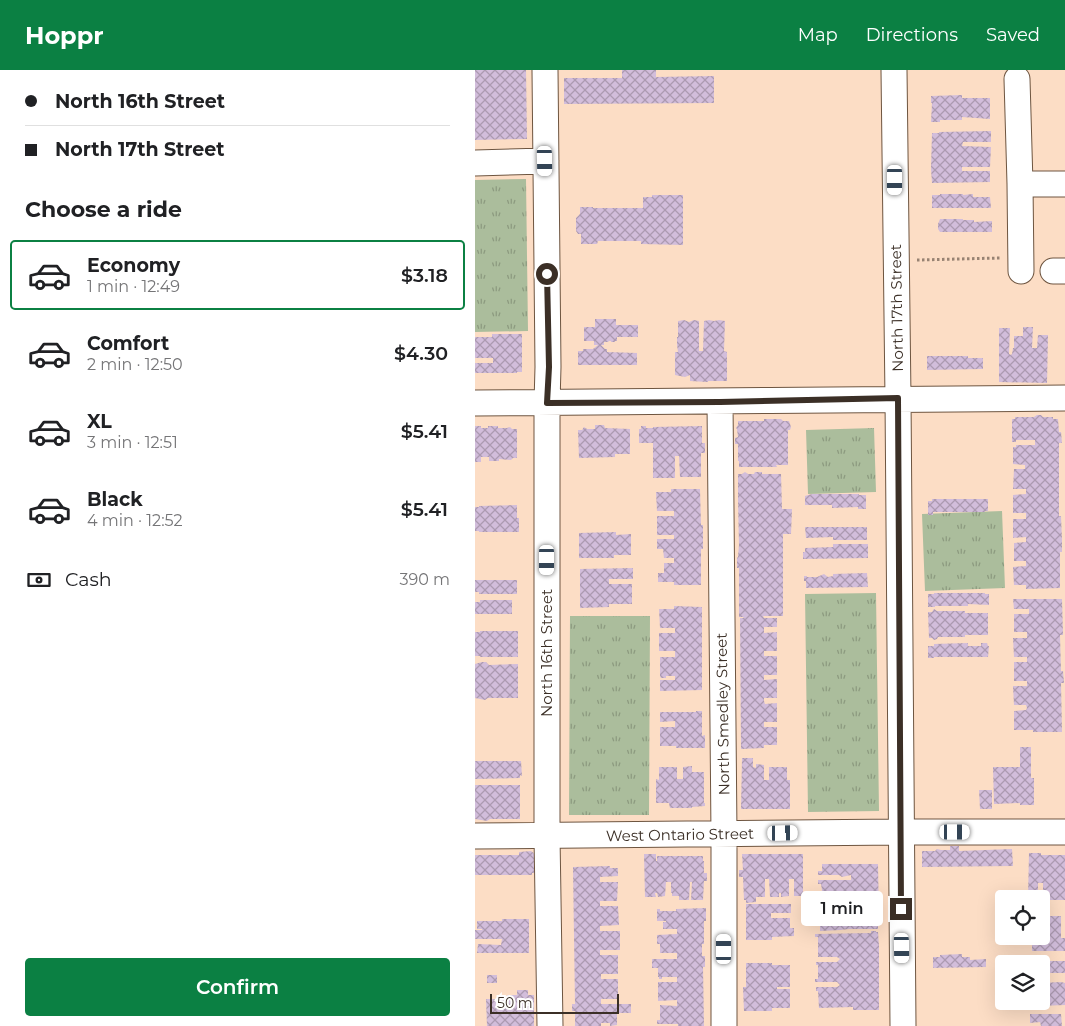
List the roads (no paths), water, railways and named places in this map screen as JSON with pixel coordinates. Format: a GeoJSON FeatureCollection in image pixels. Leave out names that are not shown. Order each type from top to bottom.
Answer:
{"type":"FeatureCollection","features":[{"type":"Feature","properties":{"kind":"street","name":"North 16th Street"},"geometry":{"type":"LineString","coordinates":[[545,70],[549,367],[547,403],[547,836],[550,1026]]}},
{"type":"Feature","properties":{"kind":"street","name":"North 17th Street"},"geometry":{"type":"LineString","coordinates":[[894,70],[903,1026]]}},
{"type":"Feature","properties":{"kind":"street"},"geometry":{"type":"LineString","coordinates":[[1012,265],[1020,184],[1017,79]]}},
{"type":"Feature","properties":{"kind":"street"},"geometry":{"type":"LineString","coordinates":[[475,163],[545,161]]}},
{"type":"Feature","properties":{"kind":"street"},"geometry":{"type":"LineString","coordinates":[[1020,184],[1065,184]]}},
{"type":"Feature","properties":{"kind":"street"},"geometry":{"type":"LineString","coordinates":[[475,403],[1065,398]]}},
{"type":"Feature","properties":{"kind":"street","name":"North Smedley Street"},"geometry":{"type":"LineString","coordinates":[[720,402],[724,1026]]}},
{"type":"Feature","properties":{"kind":"street","name":"West Ontario Street"},"geometry":{"type":"LineString","coordinates":[[475,836],[1065,832]]}}]}
